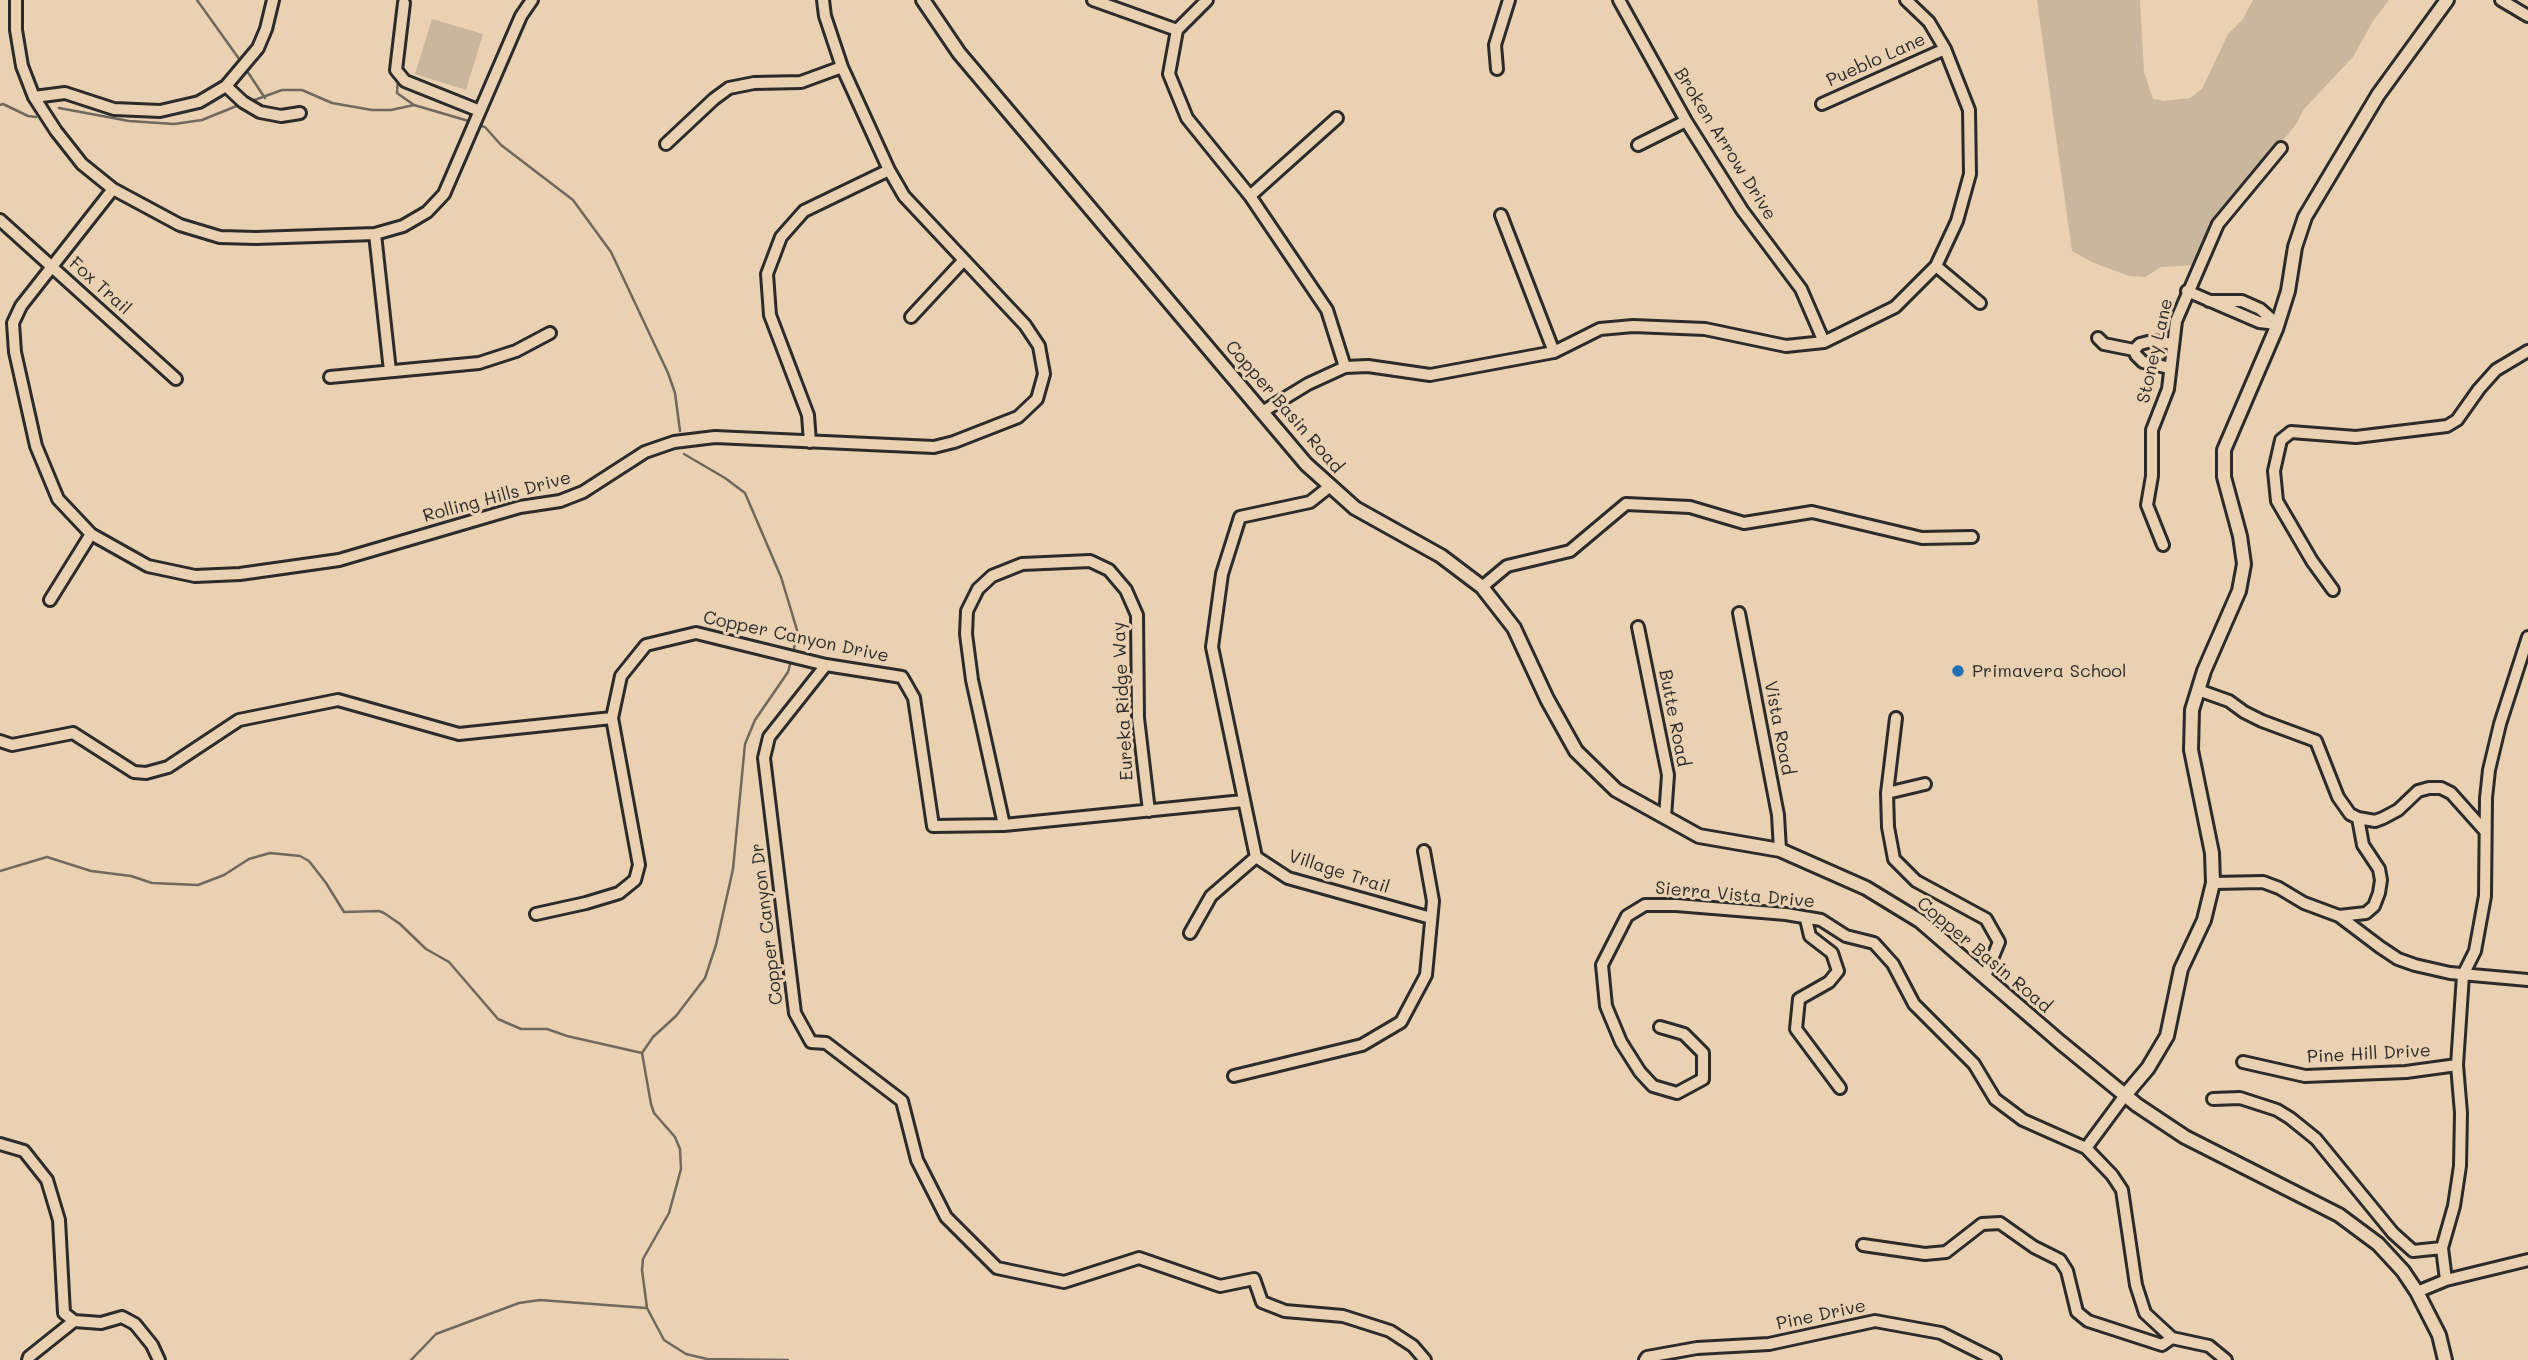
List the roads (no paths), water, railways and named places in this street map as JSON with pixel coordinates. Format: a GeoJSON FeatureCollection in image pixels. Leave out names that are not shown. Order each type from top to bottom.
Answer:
{"type":"FeatureCollection","features":[{"type":"Feature","properties":{"kind":"street"},"geometry":{"type":"LineString","coordinates":[[16,0],[16,30],[22,65],[34,97],[82,164],[113,189],[180,225],[220,237],[256,238],[375,234],[403,226],[427,212],[444,194],[521,16],[532,0]]}},
{"type":"Feature","properties":{"kind":"street"},"geometry":{"type":"LineString","coordinates":[[34,97],[65,93],[114,109],[160,111],[199,102],[226,86],[258,48],[273,0]]}},
{"type":"Feature","properties":{"kind":"street","name":"Rolling Hills Drive"},"geometry":{"type":"LineString","coordinates":[[113,189],[21,306],[13,323],[15,352],[36,446],[58,499],[91,534],[148,566],[195,576],[240,574],[339,560],[509,510],[560,501],[583,492],[645,452],[674,442],[715,437],[934,447],[954,442],[1018,417],[1037,399],[1044,374],[1039,346],[1025,325],[904,196],[889,170],[842,67],[825,16],[823,0]]}},
{"type":"Feature","properties":{"kind":"street","name":"Copper Basin Road"},"geometry":{"type":"LineString","coordinates":[[923,0],[959,52],[1306,464],[1355,508],[1441,556],[1482,587],[1514,628],[1547,699],[1576,751],[1616,790],[1699,836],[1780,850],[1866,888],[1920,921],[2137,1105],[2185,1136],[2349,1221],[2389,1254],[2417,1292],[2439,1335],[2445,1360]]}},
{"type":"Feature","properties":{"kind":"street"},"geometry":{"type":"LineString","coordinates":[[1093,0],[1177,30]]}},
{"type":"Feature","properties":{"kind":"street"},"geometry":{"type":"LineString","coordinates":[[1207,0],[1177,30],[1169,74],[1187,118],[1250,196],[1327,310],[1345,367]]}},
{"type":"Feature","properties":{"kind":"street"},"geometry":{"type":"LineString","coordinates":[[1497,69],[1495,45],[1509,0]]}},
{"type":"Feature","properties":{"kind":"street"},"geometry":{"type":"LineString","coordinates":[[1622,3],[1635,0]]}},
{"type":"Feature","properties":{"kind":"street"},"geometry":{"type":"LineString","coordinates":[[1262,412],[1308,384],[1345,367],[1368,366],[1430,375],[1554,352],[1600,329],[1633,326],[1705,329],[1786,346],[1824,342],[1895,307],[1936,266],[1957,221],[1970,174],[1969,110],[1945,49],[1929,22],[1906,0]]}},
{"type":"Feature","properties":{"kind":"street"},"geometry":{"type":"LineString","coordinates":[[2086,1148],[2148,1068],[2167,1036],[2181,970],[2204,920],[2213,883],[2212,853],[2191,750],[2192,710],[2239,591],[2244,564],[2241,536],[2230,507],[2224,477],[2224,450],[2277,324],[2288,291],[2295,247],[2305,217],[2378,95],[2447,0]]}},
{"type":"Feature","properties":{"kind":"street"},"geometry":{"type":"LineString","coordinates":[[2501,0],[2528,16]]}},
{"type":"Feature","properties":{"kind":"street"},"geometry":{"type":"LineString","coordinates":[[404,3],[396,70],[405,81],[479,114]]}},
{"type":"Feature","properties":{"kind":"street","name":"Broken Arrow Drive"},"geometry":{"type":"LineString","coordinates":[[1622,3],[1686,121],[1742,210],[1801,289],[1824,342]]}},
{"type":"Feature","properties":{"kind":"street","name":"Pueblo Lane"},"geometry":{"type":"LineString","coordinates":[[1822,104],[1945,49]]}},
{"type":"Feature","properties":{"kind":"street"},"geometry":{"type":"LineString","coordinates":[[666,144],[729,88],[754,83],[801,82],[842,67]]}},
{"type":"Feature","properties":{"kind":"street"},"geometry":{"type":"LineString","coordinates":[[226,86],[243,102],[260,111],[281,116],[300,113]]}},
{"type":"Feature","properties":{"kind":"street"},"geometry":{"type":"LineString","coordinates":[[1250,196],[1337,118]]}},
{"type":"Feature","properties":{"kind":"street"},"geometry":{"type":"LineString","coordinates":[[1638,145],[1686,121]]}},
{"type":"Feature","properties":{"kind":"street","name":"Stoney Lane"},"geometry":{"type":"LineString","coordinates":[[2163,545],[2147,505],[2152,476],[2152,430],[2168,389],[2176,321],[2218,224],[2281,148]]}},
{"type":"Feature","properties":{"kind":"street"},"geometry":{"type":"LineString","coordinates":[[810,442],[808,415],[770,315],[767,274],[781,237],[804,211],[889,170]]}},
{"type":"Feature","properties":{"kind":"street"},"geometry":{"type":"LineString","coordinates":[[1501,215],[1554,352]]}},
{"type":"Feature","properties":{"kind":"street","name":"Fox Trail"},"geometry":{"type":"LineString","coordinates":[[0,220],[176,379]]}},
{"type":"Feature","properties":{"kind":"street"},"geometry":{"type":"LineString","coordinates":[[375,234],[390,371]]}},
{"type":"Feature","properties":{"kind":"street"},"geometry":{"type":"LineString","coordinates":[[911,317],[963,261]]}},
{"type":"Feature","properties":{"kind":"street"},"geometry":{"type":"LineString","coordinates":[[1936,266],[1980,303]]}},
{"type":"Feature","properties":{"kind":"street"},"geometry":{"type":"LineString","coordinates":[[2187,291],[2210,300],[2242,301],[2260,309],[2277,324]]}},
{"type":"Feature","properties":{"kind":"street"},"geometry":{"type":"LineString","coordinates":[[330,377],[479,363],[516,351],[550,333]]}},
{"type":"Feature","properties":{"kind":"street"},"geometry":{"type":"LineString","coordinates":[[2098,338],[2104,344],[2134,350]]}},
{"type":"Feature","properties":{"kind":"street"},"geometry":{"type":"LineString","coordinates":[[2134,350],[2140,344],[2152,341],[2173,344]]}},
{"type":"Feature","properties":{"kind":"street"},"geometry":{"type":"LineString","coordinates":[[2134,350],[2143,362],[2170,368]]}},
{"type":"Feature","properties":{"kind":"street"},"geometry":{"type":"LineString","coordinates":[[2333,590],[2277,501],[2274,471],[2281,440],[2291,432],[2356,437],[2446,426],[2457,420],[2496,370],[2528,351]]}},
{"type":"Feature","properties":{"kind":"street"},"geometry":{"type":"LineString","coordinates":[[1190,933],[1211,896],[1255,857],[1212,647],[1222,574],[1240,517],[1310,502],[1329,487]]}},
{"type":"Feature","properties":{"kind":"street"},"geometry":{"type":"LineString","coordinates":[[1482,587],[1507,566],[1570,551],[1626,504],[1690,507],[1744,523],[1812,512],[1922,538],[1972,537]]}},
{"type":"Feature","properties":{"kind":"street"},"geometry":{"type":"LineString","coordinates":[[50,600],[91,534]]}},
{"type":"Feature","properties":{"kind":"street","name":"Eureka Ridge Way"},"geometry":{"type":"LineString","coordinates":[[1004,825],[972,680],[966,634],[967,611],[978,589],[992,576],[1022,564],[1090,561],[1109,570],[1126,590],[1137,615],[1138,718],[1149,811]]}},
{"type":"Feature","properties":{"kind":"street","name":"Vista Road"},"geometry":{"type":"LineString","coordinates":[[1739,612],[1778,815],[1780,850]]}},
{"type":"Feature","properties":{"kind":"street","name":"Butte Road"},"geometry":{"type":"LineString","coordinates":[[1638,627],[1668,775],[1665,817]]}},
{"type":"Feature","properties":{"kind":"street","name":"Copper Canyon Drive"},"geometry":{"type":"LineString","coordinates":[[611,718],[621,676],[646,645],[696,633],[826,665],[902,677],[914,698],[933,826],[1004,825],[1242,801]]}},
{"type":"Feature","properties":{"kind":"street"},"geometry":{"type":"LineString","coordinates":[[2446,1280],[2442,1248],[2454,1206],[2460,1166],[2461,1113],[2456,1065],[2463,975],[2475,951],[2485,896],[2489,770],[2500,724],[2528,637]]}},
{"type":"Feature","properties":{"kind":"street","name":"Copper Canyon Dr"},"geometry":{"type":"LineString","coordinates":[[826,665],[769,737],[764,758],[795,1013],[811,1042],[826,1044],[902,1101],[916,1160],[946,1217],[997,1268],[1064,1282],[1139,1258],[1220,1286],[1254,1279],[1262,1302],[1284,1311],[1343,1316],[1390,1331],[1413,1346],[1425,1360]]}},
{"type":"Feature","properties":{"kind":"street"},"geometry":{"type":"LineString","coordinates":[[2198,690],[2229,701],[2262,721],[2316,741],[2338,797],[2350,814],[2358,818],[2375,821],[2398,810],[2417,792],[2429,788],[2441,789],[2451,793],[2485,831]]}},
{"type":"Feature","properties":{"kind":"street"},"geometry":{"type":"LineString","coordinates":[[0,741],[12,745],[74,733],[134,772],[146,773],[168,766],[239,720],[338,700],[459,734],[611,718],[639,866],[635,880],[618,892],[586,903],[536,914]]}},
{"type":"Feature","properties":{"kind":"street"},"geometry":{"type":"LineString","coordinates":[[1896,718],[1887,793],[1888,827],[1894,859],[1916,881],[1986,919],[1999,942],[1985,976]]}},
{"type":"Feature","properties":{"kind":"street"},"geometry":{"type":"LineString","coordinates":[[1887,793],[1925,784]]}},
{"type":"Feature","properties":{"kind":"street"},"geometry":{"type":"LineString","coordinates":[[2339,916],[2366,913],[2374,906],[2379,893],[2379,869],[2363,845],[2358,818]]}},
{"type":"Feature","properties":{"kind":"street"},"geometry":{"type":"LineString","coordinates":[[1234,1076],[1362,1045],[1401,1021],[1426,975],[1433,901],[1424,851]]}},
{"type":"Feature","properties":{"kind":"street","name":"Village Trail"},"geometry":{"type":"LineString","coordinates":[[1255,857],[1288,878],[1431,918]]}},
{"type":"Feature","properties":{"kind":"street"},"geometry":{"type":"LineString","coordinates":[[2213,883],[2263,882],[2279,888],[2304,903],[2339,916],[2398,959],[2415,965],[2463,975],[2528,980]]}},
{"type":"Feature","properties":{"kind":"street","name":"Sierra Vista Drive"},"geometry":{"type":"LineString","coordinates":[[1660,1027],[1684,1034],[1703,1053],[1703,1079],[1677,1093],[1653,1086],[1640,1072],[1621,1042],[1606,1006],[1602,965],[1627,916],[1645,905],[1786,914],[1821,920],[1846,936],[1874,943],[1893,964],[1914,1004],[1974,1064],[1995,1099],[2023,1120],[2086,1148],[2122,1190],[2136,1285],[2146,1313],[2172,1338]]}},
{"type":"Feature","properties":{"kind":"street"},"geometry":{"type":"LineString","coordinates":[[1805,919],[1810,936],[1832,953],[1838,971],[1829,982],[1799,999],[1796,1029],[1840,1088]]}},
{"type":"Feature","properties":{"kind":"street","name":"Pine Hill Drive"},"geometry":{"type":"LineString","coordinates":[[2243,1062],[2305,1076],[2406,1072],[2456,1065]]}},
{"type":"Feature","properties":{"kind":"street"},"geometry":{"type":"LineString","coordinates":[[2213,1099],[2240,1098],[2277,1110],[2290,1118],[2316,1139],[2393,1233],[2413,1251],[2442,1248]]}},
{"type":"Feature","properties":{"kind":"street"},"geometry":{"type":"LineString","coordinates":[[0,1144],[24,1151],[47,1180],[59,1220],[64,1313],[74,1321],[101,1323],[122,1317],[135,1324],[152,1345],[159,1360]]}},
{"type":"Feature","properties":{"kind":"street"},"geometry":{"type":"LineString","coordinates":[[1863,1245],[1925,1254],[1946,1252],[1982,1224],[2000,1223],[2060,1261],[2067,1270],[2077,1312],[2088,1321],[2162,1345],[2172,1338],[2209,1346],[2226,1360]]}},
{"type":"Feature","properties":{"kind":"street"},"geometry":{"type":"LineString","coordinates":[[2417,1292],[2446,1280],[2528,1260]]}},
{"type":"Feature","properties":{"kind":"street"},"geometry":{"type":"LineString","coordinates":[[28,1360],[74,1321]]}},
{"type":"Feature","properties":{"kind":"street","name":"Pine Drive"},"geometry":{"type":"LineString","coordinates":[[1646,1358],[1697,1348],[1769,1344],[1875,1321],[1941,1332],[1995,1360]]}},
{"type":"Feature","properties":{"kind":"waterway"},"geometry":{"type":"LineString","coordinates":[[197,0],[242,63]]}},
{"type":"Feature","properties":{"kind":"waterway"},"geometry":{"type":"LineString","coordinates":[[245,68],[265,98]]}},
{"type":"Feature","properties":{"kind":"waterway"},"geometry":{"type":"LineString","coordinates":[[398,79],[397,93],[414,105],[472,122]]}},
{"type":"Feature","properties":{"kind":"waterway"},"geometry":{"type":"LineString","coordinates":[[249,102],[282,90],[302,90],[332,103],[372,110],[391,110],[414,105]]}},
{"type":"Feature","properties":{"kind":"waterway"},"geometry":{"type":"LineString","coordinates":[[0,105],[36,117]]}},
{"type":"Feature","properties":{"kind":"waterway"},"geometry":{"type":"LineString","coordinates":[[59,108],[129,121],[174,124],[202,120],[239,105]]}},
{"type":"Feature","properties":{"kind":"waterway"},"geometry":{"type":"LineString","coordinates":[[478,125],[485,127],[501,145],[573,200],[611,252],[668,373],[675,393],[680,431]]}},
{"type":"Feature","properties":{"kind":"waterway"},"geometry":{"type":"LineString","coordinates":[[684,454],[745,493],[781,577],[797,630],[793,655]]}},
{"type":"Feature","properties":{"kind":"waterway"},"geometry":{"type":"LineString","coordinates":[[788,1360],[707,1359],[686,1354],[664,1340],[647,1308],[643,1259],[669,1213],[681,1169],[680,1149],[675,1137],[654,1113],[642,1053],[653,1037],[676,1016],[705,978],[716,945],[733,869],[745,744],[755,720],[788,672],[791,661]]}},
{"type":"Feature","properties":{"kind":"waterway"},"geometry":{"type":"LineString","coordinates":[[0,871],[47,857],[91,871],[131,876],[152,883],[198,885],[224,875],[249,859],[270,853],[300,856],[309,861],[344,912],[379,911],[400,924],[426,949],[449,962],[498,1019],[521,1029],[547,1029],[642,1053]]}},
{"type":"Feature","properties":{"kind":"waterway"},"geometry":{"type":"LineString","coordinates":[[411,1360],[436,1334],[519,1303],[540,1300],[646,1308]]}},
{"type":"Feature","properties":{"kind":"place","name":"Primavera School"},"geometry":{"type":"Point","coordinates":[1958,671]}}]}
